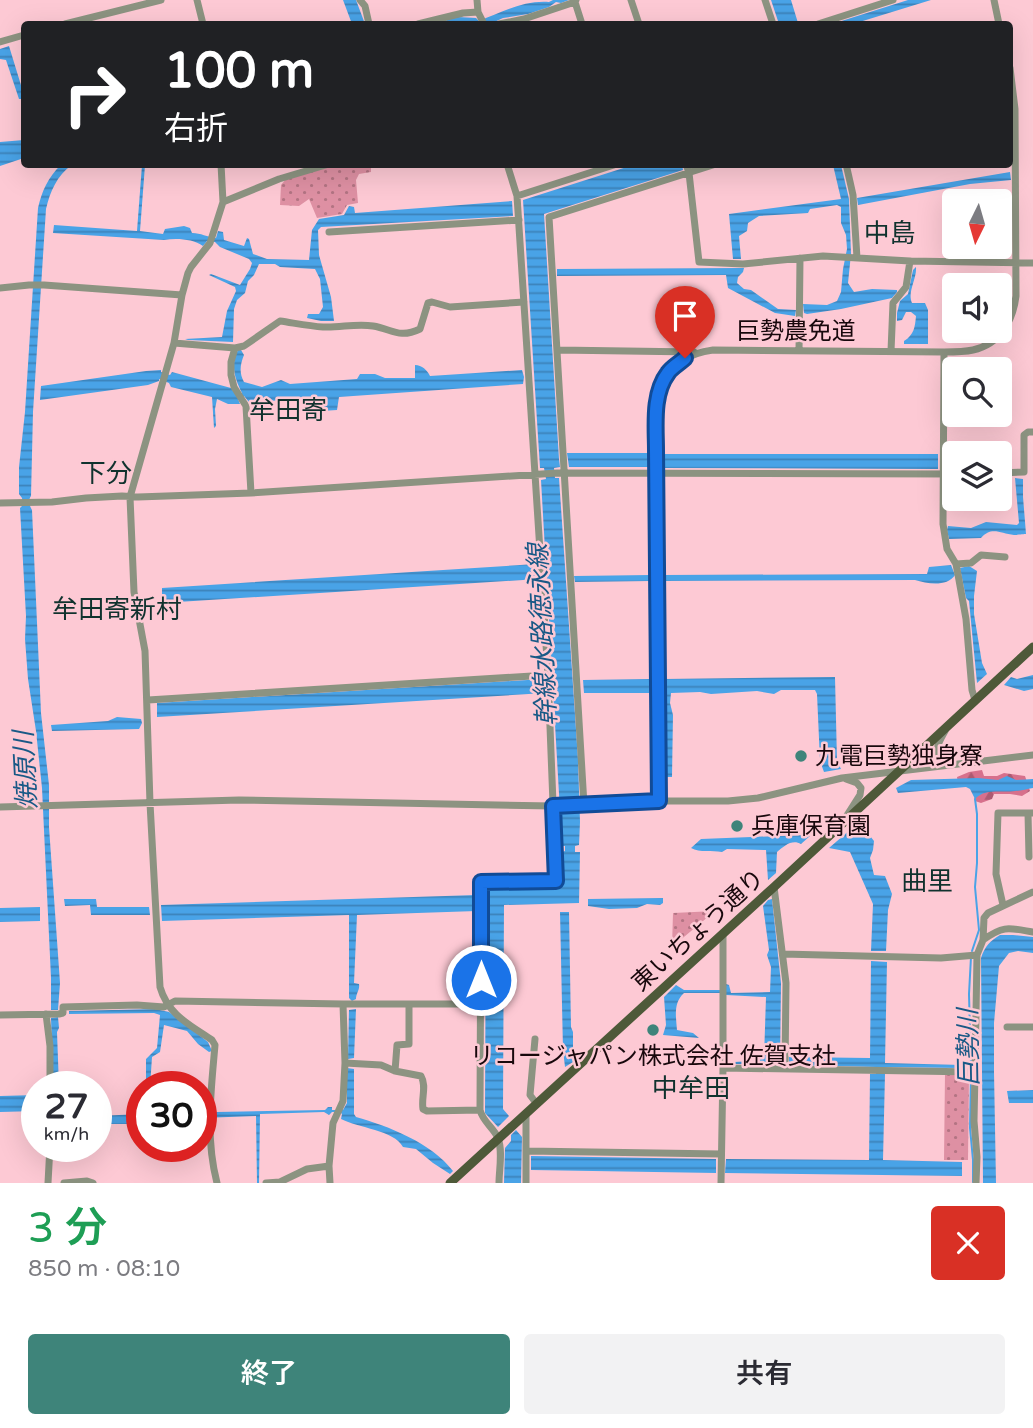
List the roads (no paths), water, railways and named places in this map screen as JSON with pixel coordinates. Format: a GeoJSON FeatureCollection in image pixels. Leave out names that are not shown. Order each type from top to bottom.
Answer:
{"type":"FeatureCollection","features":[{"type":"Feature","properties":{"kind":"main road","name":"東いちょう通り"},"geometry":{"type":"LineString","coordinates":[[450,1183],[1033,647]]}},
{"type":"Feature","properties":{"kind":"street"},"geometry":{"type":"LineString","coordinates":[[77,21],[161,0]]}},
{"type":"Feature","properties":{"kind":"street"},"geometry":{"type":"LineString","coordinates":[[197,0],[201,21]]}},
{"type":"Feature","properties":{"kind":"street"},"geometry":{"type":"LineString","coordinates":[[360,0],[365,6],[368,21]]}},
{"type":"Feature","properties":{"kind":"street"},"geometry":{"type":"LineString","coordinates":[[477,0],[481,19]]}},
{"type":"Feature","properties":{"kind":"street"},"geometry":{"type":"LineString","coordinates":[[631,0],[637,21]]}},
{"type":"Feature","properties":{"kind":"street"},"geometry":{"type":"LineString","coordinates":[[765,0],[772,21]]}},
{"type":"Feature","properties":{"kind":"street"},"geometry":{"type":"LineString","coordinates":[[827,21],[893,0]]}},
{"type":"Feature","properties":{"kind":"street"},"geometry":{"type":"LineString","coordinates":[[994,0],[998,21]]}},
{"type":"Feature","properties":{"kind":"street"},"geometry":{"type":"LineString","coordinates":[[514,21],[524,19],[552,4],[576,1],[581,21]]}},
{"type":"Feature","properties":{"kind":"street"},"geometry":{"type":"LineString","coordinates":[[430,21],[463,13],[481,19]]}},
{"type":"Feature","properties":{"kind":"street"},"geometry":{"type":"LineString","coordinates":[[0,42],[21,36]]}},
{"type":"Feature","properties":{"kind":"street","name":"巨勢農免道"},"geometry":{"type":"LineString","coordinates":[[558,350],[944,352],[973,350],[992,343],[1007,327],[1014,311],[1017,263],[1013,93]]}},
{"type":"Feature","properties":{"kind":"street"},"geometry":{"type":"LineString","coordinates":[[217,1183],[211,1157],[209,1116],[215,1045],[172,1011],[160,987],[145,651],[134,592],[130,497],[174,343],[182,295],[191,267],[211,239],[223,202],[221,168]]}},
{"type":"Feature","properties":{"kind":"street"},"geometry":{"type":"LineString","coordinates":[[223,202],[279,179],[316,168]]}},
{"type":"Feature","properties":{"kind":"street"},"geometry":{"type":"LineString","coordinates":[[499,1183],[498,1139],[482,1118],[480,1110],[481,882],[556,881],[539,474],[517,196],[508,168]]}},
{"type":"Feature","properties":{"kind":"street"},"geometry":{"type":"LineString","coordinates":[[517,196],[604,168]]}},
{"type":"Feature","properties":{"kind":"street"},"geometry":{"type":"LineString","coordinates":[[847,168],[853,195],[855,258]]}},
{"type":"Feature","properties":{"kind":"street"},"geometry":{"type":"LineString","coordinates":[[584,805],[575,626],[560,473],[558,350],[549,217],[688,169],[699,262],[743,264],[823,256],[1033,263]]}},
{"type":"Feature","properties":{"kind":"street"},"geometry":{"type":"LineString","coordinates":[[329,232],[519,220]]}},
{"type":"Feature","properties":{"kind":"street"},"geometry":{"type":"LineString","coordinates":[[799,351],[800,258]]}},
{"type":"Feature","properties":{"kind":"street"},"geometry":{"type":"LineString","coordinates":[[891,351],[893,303],[906,287],[910,261]]}},
{"type":"Feature","properties":{"kind":"street"},"geometry":{"type":"LineString","coordinates":[[0,288],[44,285],[182,295]]}},
{"type":"Feature","properties":{"kind":"street"},"geometry":{"type":"LineString","coordinates":[[174,343],[235,348],[244,346],[280,321],[324,327],[373,326],[410,334],[420,329],[428,303],[450,307],[524,302]]}},
{"type":"Feature","properties":{"kind":"street"},"geometry":{"type":"LineString","coordinates":[[235,348],[231,375],[234,387],[246,406],[251,492]]}},
{"type":"Feature","properties":{"kind":"street"},"geometry":{"type":"LineString","coordinates":[[659,801],[657,400],[669,371],[685,358],[698,352]]}},
{"type":"Feature","properties":{"kind":"street"},"geometry":{"type":"LineString","coordinates":[[943,441],[944,352]]}},
{"type":"Feature","properties":{"kind":"street"},"geometry":{"type":"LineString","coordinates":[[1012,472],[1024,472],[1024,435],[1033,432]]}},
{"type":"Feature","properties":{"kind":"street"},"geometry":{"type":"LineString","coordinates":[[0,503],[251,492],[560,473],[942,474]]}},
{"type":"Feature","properties":{"kind":"street"},"geometry":{"type":"LineString","coordinates":[[943,511],[947,549],[956,564],[966,620],[975,700]]}},
{"type":"Feature","properties":{"kind":"street"},"geometry":{"type":"LineString","coordinates":[[956,564],[971,563],[981,555],[1004,557]]}},
{"type":"Feature","properties":{"kind":"street"},"geometry":{"type":"LineString","coordinates":[[148,700],[548,674]]}},
{"type":"Feature","properties":{"kind":"street"},"geometry":{"type":"LineString","coordinates":[[949,724],[937,745],[937,753],[941,760],[957,764]]}},
{"type":"Feature","properties":{"kind":"street"},"geometry":{"type":"LineString","coordinates":[[0,807],[239,800],[553,806],[728,801],[758,798],[842,778],[1033,755]]}},
{"type":"Feature","properties":{"kind":"street"},"geometry":{"type":"LineString","coordinates":[[840,826],[860,795],[861,788],[857,783],[842,778]]}},
{"type":"Feature","properties":{"kind":"street"},"geometry":{"type":"LineString","coordinates":[[1003,905],[996,874],[998,813],[1031,813],[1030,857]]}},
{"type":"Feature","properties":{"kind":"street"},"geometry":{"type":"LineString","coordinates":[[774,887],[786,983],[785,1068]]}},
{"type":"Feature","properties":{"kind":"street"},"geometry":{"type":"LineString","coordinates":[[983,940],[984,918],[988,913],[1033,892]]}},
{"type":"Feature","properties":{"kind":"street"},"geometry":{"type":"LineString","coordinates":[[976,1183],[972,1072],[973,956],[983,940],[997,930],[1008,928],[1033,932]]}},
{"type":"Feature","properties":{"kind":"street"},"geometry":{"type":"LineString","coordinates":[[721,1183],[723,933]]}},
{"type":"Feature","properties":{"kind":"street"},"geometry":{"type":"LineString","coordinates":[[783,954],[942,958],[973,956]]}},
{"type":"Feature","properties":{"kind":"street"},"geometry":{"type":"LineString","coordinates":[[0,1015],[59,1014],[63,1013],[63,1007],[164,1007],[176,1001],[481,1004]]}},
{"type":"Feature","properties":{"kind":"street"},"geometry":{"type":"LineString","coordinates":[[330,1183],[328,1166],[332,1124],[343,1101],[344,1004]]}},
{"type":"Feature","properties":{"kind":"street"},"geometry":{"type":"LineString","coordinates":[[395,1071],[397,1045],[409,1044],[409,1004]]}},
{"type":"Feature","properties":{"kind":"street"},"geometry":{"type":"LineString","coordinates":[[48,1014],[50,1071]]}},
{"type":"Feature","properties":{"kind":"street"},"geometry":{"type":"LineString","coordinates":[[1007,1027],[1033,1027]]}},
{"type":"Feature","properties":{"kind":"street"},"geometry":{"type":"LineString","coordinates":[[535,1039],[530,1094],[536,1104]]}},
{"type":"Feature","properties":{"kind":"street"},"geometry":{"type":"LineString","coordinates":[[345,1063],[381,1065],[423,1078],[425,1086],[422,1105],[427,1111],[480,1110]]}},
{"type":"Feature","properties":{"kind":"street"},"geometry":{"type":"LineString","coordinates":[[723,1068],[972,1072]]}},
{"type":"Feature","properties":{"kind":"street"},"geometry":{"type":"LineString","coordinates":[[526,1113],[526,1183]]}},
{"type":"Feature","properties":{"kind":"street"},"geometry":{"type":"LineString","coordinates":[[527,1151],[721,1162]]}},
{"type":"Feature","properties":{"kind":"street"},"geometry":{"type":"LineString","coordinates":[[48,1183],[49,1162]]}},
{"type":"Feature","properties":{"kind":"street"},"geometry":{"type":"LineString","coordinates":[[266,1183],[280,1182],[307,1169],[328,1166]]}},
{"type":"Feature","properties":{"kind":"street"},"geometry":{"type":"LineString","coordinates":[[64,1183],[93,1183]]}},
{"type":"Feature","properties":{"kind":"water"},"geometry":{"type":"Polygon","coordinates":[[[343,0],[356,0],[364,21],[351,21],[343,0]]]}},
{"type":"Feature","properties":{"kind":"water"},"geometry":{"type":"Polygon","coordinates":[[[569,0],[556,2],[528,14],[496,21],[479,21],[522,5],[569,0]]]}},
{"type":"Feature","properties":{"kind":"water"},"geometry":{"type":"Polygon","coordinates":[[[771,0],[791,0],[797,21],[778,21],[771,0]]]}},
{"type":"Feature","properties":{"kind":"water"},"geometry":{"type":"Polygon","coordinates":[[[908,0],[931,0],[863,21],[842,21],[908,0]]]}},
{"type":"Feature","properties":{"kind":"water"},"geometry":{"type":"Polygon","coordinates":[[[458,17],[476,18],[479,21],[444,21],[458,17]]]}},
{"type":"Feature","properties":{"kind":"water"},"geometry":{"type":"Polygon","coordinates":[[[9,46],[21,85],[21,99],[6,60],[0,59],[0,49],[9,46]]]}},
{"type":"Feature","properties":{"kind":"water"},"geometry":{"type":"Polygon","coordinates":[[[21,140],[21,159],[0,166],[0,142],[21,140]]]}},
{"type":"Feature","properties":{"kind":"water"},"geometry":{"type":"Polygon","coordinates":[[[58,168],[69,168],[55,184],[46,209],[29,501],[32,510],[41,713],[49,785],[49,827],[60,983],[58,1010],[51,1010],[42,788],[28,679],[20,508],[23,505],[19,494],[38,208],[52,174],[58,168]]]}},
{"type":"Feature","properties":{"kind":"water"},"geometry":{"type":"Polygon","coordinates":[[[142,168],[145,168],[140,231],[163,234],[165,229],[184,226],[190,228],[192,233],[216,238],[218,231],[223,232],[224,240],[244,246],[247,238],[249,239],[253,254],[267,259],[309,260],[312,230],[319,219],[344,215],[349,206],[354,207],[355,213],[512,201],[513,216],[321,227],[318,230],[319,255],[331,297],[334,321],[307,318],[308,314],[319,314],[323,307],[320,279],[315,269],[259,264],[234,309],[233,342],[185,339],[222,337],[227,311],[236,291],[235,287],[209,275],[240,285],[250,269],[252,263],[249,259],[220,247],[215,242],[207,241],[203,246],[174,239],[53,233],[54,225],[137,231],[142,168]]]}},
{"type":"Feature","properties":{"kind":"water"},"geometry":{"type":"Polygon","coordinates":[[[624,168],[683,170],[544,214],[560,467],[554,468],[555,478],[559,478],[578,759],[580,822],[579,845],[575,846],[575,852],[580,852],[579,903],[504,905],[503,1109],[509,1116],[498,1127],[485,1113],[486,888],[561,887],[562,852],[565,851],[565,846],[562,846],[541,480],[546,479],[544,468],[540,468],[523,200],[624,168]]]}},
{"type":"Feature","properties":{"kind":"water"},"geometry":{"type":"Polygon","coordinates":[[[834,168],[842,168],[849,199],[851,254],[848,283],[854,292],[872,289],[897,290],[892,298],[841,309],[804,313],[803,304],[827,305],[837,301],[841,292],[847,249],[846,235],[841,223],[841,207],[837,205],[810,209],[808,213],[759,216],[748,223],[747,231],[739,236],[741,259],[733,259],[729,214],[841,199],[834,168]]]}},
{"type":"Feature","properties":{"kind":"water"},"geometry":{"type":"Polygon","coordinates":[[[1010,172],[1011,180],[970,184],[858,205],[857,198],[1010,172]]]}},
{"type":"Feature","properties":{"kind":"water"},"geometry":{"type":"Polygon","coordinates":[[[916,267],[911,299],[912,303],[925,303],[928,310],[928,344],[904,344],[913,330],[916,316],[906,312],[902,320],[897,321],[897,313],[900,301],[908,294],[916,267]]]}},
{"type":"Feature","properties":{"kind":"water"},"geometry":{"type":"Polygon","coordinates":[[[744,268],[737,283],[778,309],[796,310],[795,316],[775,313],[728,288],[726,275],[557,276],[557,269],[744,268]]]}},
{"type":"Feature","properties":{"kind":"water"},"geometry":{"type":"Polygon","coordinates":[[[238,350],[244,355],[241,375],[244,382],[262,387],[281,380],[290,384],[357,379],[360,374],[375,374],[385,378],[415,378],[415,365],[424,368],[430,376],[522,370],[524,377],[523,384],[339,397],[337,410],[306,412],[304,399],[249,402],[244,396],[238,399],[240,404],[228,404],[217,399],[214,428],[212,397],[171,387],[169,383],[159,379],[148,385],[40,400],[41,386],[161,370],[170,375],[172,372],[231,388],[237,396],[242,393],[234,372],[238,350]]]}},
{"type":"Feature","properties":{"kind":"water"},"geometry":{"type":"Polygon","coordinates":[[[567,453],[649,453],[650,467],[569,467],[567,453]]]}},
{"type":"Feature","properties":{"kind":"water"},"geometry":{"type":"Polygon","coordinates":[[[661,454],[938,454],[938,469],[662,468],[661,454]]]}},
{"type":"Feature","properties":{"kind":"water"},"geometry":{"type":"Polygon","coordinates":[[[1015,478],[1023,479],[1026,534],[992,531],[981,538],[949,539],[948,526],[971,528],[986,522],[1017,525],[1015,478]]]}},
{"type":"Feature","properties":{"kind":"water"},"geometry":{"type":"Polygon","coordinates":[[[536,564],[538,579],[162,603],[162,588],[536,564]]]}},
{"type":"Feature","properties":{"kind":"water"},"geometry":{"type":"Polygon","coordinates":[[[951,565],[955,575],[952,579],[937,584],[915,580],[664,581],[663,575],[927,574],[929,567],[951,565]]]}},
{"type":"Feature","properties":{"kind":"water"},"geometry":{"type":"Polygon","coordinates":[[[969,566],[977,571],[974,614],[982,663],[987,674],[977,683],[969,601],[966,598],[960,568],[969,566]]]}},
{"type":"Feature","properties":{"kind":"water"},"geometry":{"type":"Polygon","coordinates":[[[650,575],[650,581],[575,582],[574,576],[650,575]]]}},
{"type":"Feature","properties":{"kind":"water"},"geometry":{"type":"Polygon","coordinates":[[[1033,675],[1033,689],[1024,691],[1004,685],[1011,677],[1017,679],[1033,675]]]}},
{"type":"Feature","properties":{"kind":"water"},"geometry":{"type":"Polygon","coordinates":[[[835,677],[837,761],[841,769],[824,772],[820,761],[815,690],[781,690],[774,694],[757,691],[671,693],[672,777],[665,777],[664,679],[835,677]]]}},
{"type":"Feature","properties":{"kind":"water"},"geometry":{"type":"Polygon","coordinates":[[[543,679],[545,693],[157,717],[157,703],[543,679]]]}},
{"type":"Feature","properties":{"kind":"water"},"geometry":{"type":"Polygon","coordinates":[[[649,679],[649,693],[584,693],[583,680],[649,679]]]}},
{"type":"Feature","properties":{"kind":"water"},"geometry":{"type":"Polygon","coordinates":[[[117,717],[141,719],[142,723],[139,729],[52,731],[51,725],[108,721],[117,717]]]}},
{"type":"Feature","properties":{"kind":"water"},"geometry":{"type":"Polygon","coordinates":[[[1007,776],[1016,780],[1033,779],[1033,788],[988,792],[975,799],[966,787],[898,793],[896,788],[911,780],[998,780],[1007,776]]]}},
{"type":"Feature","properties":{"kind":"water"},"geometry":{"type":"Polygon","coordinates":[[[859,822],[874,841],[870,858],[874,875],[885,876],[892,894],[888,910],[886,951],[871,951],[873,904],[850,852],[829,848],[859,822]]]}},
{"type":"Feature","properties":{"kind":"water"},"geometry":{"type":"Polygon","coordinates":[[[810,836],[801,844],[791,843],[777,852],[776,873],[768,880],[766,850],[727,849],[722,852],[691,848],[701,839],[810,836]]]}},
{"type":"Feature","properties":{"kind":"water"},"geometry":{"type":"Polygon","coordinates":[[[477,895],[477,911],[357,915],[354,983],[359,986],[356,999],[352,1001],[349,998],[349,915],[162,921],[161,905],[477,895]]]}},
{"type":"Feature","properties":{"kind":"water"},"geometry":{"type":"Polygon","coordinates":[[[663,898],[660,905],[647,904],[637,908],[609,909],[588,906],[588,899],[663,898]]]}},
{"type":"Feature","properties":{"kind":"water"},"geometry":{"type":"Polygon","coordinates":[[[64,899],[96,899],[97,907],[149,907],[150,915],[91,915],[90,905],[65,906],[64,899]]]}},
{"type":"Feature","properties":{"kind":"water"},"geometry":{"type":"Polygon","coordinates":[[[772,899],[781,983],[780,1065],[735,1064],[734,1062],[764,1058],[766,997],[726,995],[726,984],[729,985],[731,993],[770,992],[771,967],[767,955],[769,950],[763,906],[772,899]]]}},
{"type":"Feature","properties":{"kind":"water"},"geometry":{"type":"Polygon","coordinates":[[[40,907],[40,921],[0,922],[0,908],[40,907]]]}},
{"type":"Feature","properties":{"kind":"water"},"geometry":{"type":"Polygon","coordinates":[[[560,912],[569,912],[573,1032],[573,1062],[565,1067],[563,1050],[560,912]]]}},
{"type":"Feature","properties":{"kind":"water"},"geometry":{"type":"Polygon","coordinates":[[[1000,935],[1033,937],[1033,953],[1009,953],[999,966],[994,1023],[996,1183],[983,1183],[981,958],[988,944],[1000,935]]]}},
{"type":"Feature","properties":{"kind":"water"},"geometry":{"type":"Polygon","coordinates":[[[871,961],[887,962],[885,1063],[962,1065],[961,1068],[878,1067],[885,1074],[883,1160],[962,1162],[962,1176],[725,1173],[726,1159],[869,1160],[870,1074],[876,1074],[876,1067],[789,1065],[789,1057],[870,1058],[871,961]]]}},
{"type":"Feature","properties":{"kind":"water"},"geometry":{"type":"Polygon","coordinates":[[[676,985],[684,990],[720,990],[720,993],[684,993],[678,1001],[677,1030],[693,1033],[699,1038],[663,1035],[666,1025],[664,997],[676,985]]]}},
{"type":"Feature","properties":{"kind":"water"},"geometry":{"type":"Polygon","coordinates":[[[155,1009],[169,1012],[208,1042],[212,1051],[209,1052],[198,1044],[187,1031],[164,1025],[160,1052],[152,1057],[151,1071],[146,1071],[146,1059],[157,1048],[160,1015],[69,1014],[69,1011],[155,1009]]]}},
{"type":"Feature","properties":{"kind":"water"},"geometry":{"type":"Polygon","coordinates":[[[356,1009],[354,1058],[348,1059],[349,1010],[356,1009]]]}},
{"type":"Feature","properties":{"kind":"water"},"geometry":{"type":"Polygon","coordinates":[[[58,1017],[58,1071],[53,1071],[51,1018],[58,1017]]]}},
{"type":"Feature","properties":{"kind":"water"},"geometry":{"type":"Polygon","coordinates":[[[347,1068],[354,1069],[356,1117],[382,1125],[422,1144],[453,1171],[450,1174],[416,1149],[403,1147],[384,1133],[341,1119],[340,1112],[332,1112],[329,1115],[324,1112],[260,1114],[257,1183],[256,1116],[217,1117],[217,1112],[325,1110],[328,1107],[332,1107],[332,1110],[343,1110],[347,1103],[347,1068]]]}},
{"type":"Feature","properties":{"kind":"water"},"geometry":{"type":"Polygon","coordinates":[[[1033,1090],[1033,1103],[1009,1103],[1007,1091],[1033,1090]]]}},
{"type":"Feature","properties":{"kind":"water"},"geometry":{"type":"Polygon","coordinates":[[[21,1095],[21,1111],[0,1112],[0,1096],[21,1095]]]}},
{"type":"Feature","properties":{"kind":"water"},"geometry":{"type":"Polygon","coordinates":[[[112,1115],[126,1115],[126,1124],[112,1124],[112,1115]]]}},
{"type":"Feature","properties":{"kind":"water"},"geometry":{"type":"Polygon","coordinates":[[[516,1130],[522,1137],[521,1183],[504,1183],[505,1148],[516,1130]]]}},
{"type":"Feature","properties":{"kind":"water"},"geometry":{"type":"Polygon","coordinates":[[[531,1156],[716,1159],[716,1173],[531,1170],[531,1156]]]}},
{"type":"Feature","properties":{"kind":"waterway"},"geometry":{"type":"LineString","coordinates":[[972,951],[979,930],[975,887],[975,799]]}},
{"type":"Feature","properties":{"kind":"waterway","name":"巨勢川"},"geometry":{"type":"LineString","coordinates":[[971,957],[971,1070]]}},
{"type":"Feature","properties":{"kind":"waterway","name":"巨勢川"},"geometry":{"type":"LineString","coordinates":[[971,1076],[973,1182]]}},
{"type":"Feature","properties":{"kind":"place","name":"九電巨勢独身寮"},"geometry":{"type":"Point","coordinates":[801,756]}},
{"type":"Feature","properties":{"kind":"place","name":"兵庫保育園"},"geometry":{"type":"Point","coordinates":[737,826]}},
{"type":"Feature","properties":{"kind":"place","name":"リコージャパン株式会社 佐賀支社"},"geometry":{"type":"Point","coordinates":[653,1030]}},
{"type":"Feature","properties":{"kind":"district","name":"中島"},"geometry":{"type":"Point","coordinates":[890,233]}},
{"type":"Feature","properties":{"kind":"district","name":"牟田寄"},"geometry":{"type":"Point","coordinates":[288,410]}},
{"type":"Feature","properties":{"kind":"district","name":"下分"},"geometry":{"type":"Point","coordinates":[106,473]}},
{"type":"Feature","properties":{"kind":"district","name":"牟田寄新村"},"geometry":{"type":"Point","coordinates":[117,609]}},
{"type":"Feature","properties":{"kind":"district","name":"曲里"},"geometry":{"type":"Point","coordinates":[927,881]}},
{"type":"Feature","properties":{"kind":"district","name":"中牟田"},"geometry":{"type":"Point","coordinates":[691,1088]}},
{"type":"Feature","properties":{"kind":"water label","name":"幹線水路徳永線"},"geometry":{"type":"Point","coordinates":[542,635]}},
{"type":"Feature","properties":{"kind":"water label","name":"焼原川"},"geometry":{"type":"Point","coordinates":[25,770]}}]}
